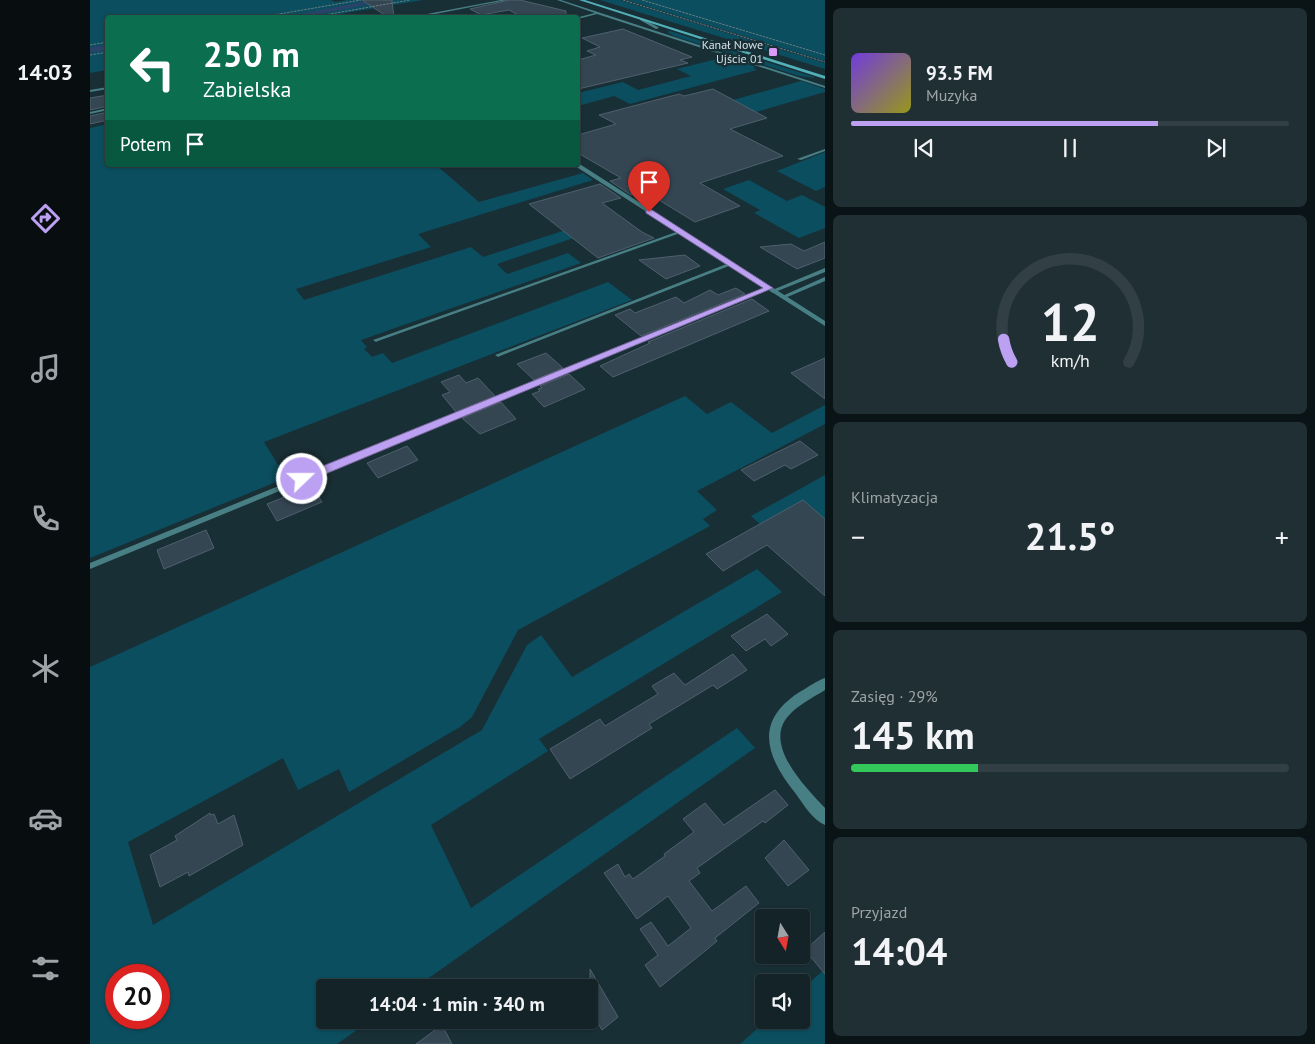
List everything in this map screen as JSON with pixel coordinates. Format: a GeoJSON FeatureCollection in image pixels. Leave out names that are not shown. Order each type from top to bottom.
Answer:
{"type":"FeatureCollection","features":[{"type":"Feature","properties":{"kind":"main road"},"geometry":{"type":"LineString","coordinates":[[581,0],[825,78]]}},
{"type":"Feature","properties":{"kind":"main road"},"geometry":{"type":"LineString","coordinates":[[594,0],[825,73]]}},
{"type":"Feature","properties":{"kind":"street"},"geometry":{"type":"LineString","coordinates":[[580,167],[825,324]]}},
{"type":"Feature","properties":{"kind":"street"},"geometry":{"type":"LineString","coordinates":[[825,682],[786,710],[775,726],[775,746],[791,780],[825,818]]}},
{"type":"Feature","properties":{"kind":"lane"},"geometry":{"type":"LineString","coordinates":[[424,15],[506,0]]}},
{"type":"Feature","properties":{"kind":"lane"},"geometry":{"type":"LineString","coordinates":[[558,0],[825,87]]}},
{"type":"Feature","properties":{"kind":"lane"},"geometry":{"type":"LineString","coordinates":[[580,17],[598,13]]}},
{"type":"Feature","properties":{"kind":"lane"},"geometry":{"type":"LineString","coordinates":[[641,19],[666,35]]}},
{"type":"Feature","properties":{"kind":"lane"},"geometry":{"type":"LineString","coordinates":[[90,91],[105,88]]}},
{"type":"Feature","properties":{"kind":"lane"},"geometry":{"type":"LineString","coordinates":[[90,113],[105,110]]}},
{"type":"Feature","properties":{"kind":"lane"},"geometry":{"type":"LineString","coordinates":[[799,159],[825,150]]}},
{"type":"Feature","properties":{"kind":"lane"},"geometry":{"type":"LineString","coordinates":[[376,340],[681,232]]}},
{"type":"Feature","properties":{"kind":"lane"},"geometry":{"type":"LineString","coordinates":[[498,355],[731,264]]}},
{"type":"Feature","properties":{"kind":"lane"},"geometry":{"type":"LineString","coordinates":[[90,566],[771,289],[825,270]]}},
{"type":"Feature","properties":{"kind":"lane"},"geometry":{"type":"LineString","coordinates":[[783,297],[825,279]]}},
{"type":"Feature","properties":{"kind":"path"},"geometry":{"type":"LineString","coordinates":[[274,15],[361,0]]}},
{"type":"Feature","properties":{"kind":"path"},"geometry":{"type":"LineString","coordinates":[[324,15],[410,0]]}},
{"type":"Feature","properties":{"kind":"path"},"geometry":{"type":"LineString","coordinates":[[623,0],[825,62]]}},
{"type":"Feature","properties":{"kind":"path"},"geometry":{"type":"LineString","coordinates":[[642,0],[825,55]]}},
{"type":"Feature","properties":{"kind":"path"},"geometry":{"type":"LineString","coordinates":[[90,45],[105,42]]}},
{"type":"Feature","properties":{"kind":"path"},"geometry":{"type":"LineString","coordinates":[[90,55],[105,52]]}},
{"type":"Feature","properties":{"kind":"shaded area"},"geometry":{"type":"Polygon","coordinates":[[[90,0],[331,0],[335,2],[347,0],[423,0],[334,15],[105,15],[105,70],[90,73],[90,0]]]}},
{"type":"Feature","properties":{"kind":"shaded area"},"geometry":{"type":"Polygon","coordinates":[[[600,0],[620,0],[825,63],[825,69],[656,18],[600,0]]]}},
{"type":"Feature","properties":{"kind":"shaded area"},"geometry":{"type":"Polygon","coordinates":[[[626,0],[825,0],[825,61],[626,0]]]}},
{"type":"Feature","properties":{"kind":"shaded area"},"geometry":{"type":"Polygon","coordinates":[[[670,31],[814,78],[799,76],[674,36],[667,32],[670,31]]]}},
{"type":"Feature","properties":{"kind":"shaded area"},"geometry":{"type":"Polygon","coordinates":[[[725,57],[756,67],[753,68],[757,70],[630,104],[614,96],[580,105],[580,93],[623,82],[638,90],[691,76],[677,69],[725,57]]]}},
{"type":"Feature","properties":{"kind":"shaded area"},"geometry":{"type":"Polygon","coordinates":[[[801,81],[825,89],[825,92],[725,121],[701,109],[801,81]]]}},
{"type":"Feature","properties":{"kind":"shaded area"},"geometry":{"type":"Polygon","coordinates":[[[105,124],[105,167],[438,167],[479,202],[583,173],[593,180],[418,234],[431,247],[296,289],[304,300],[471,247],[483,257],[581,225],[591,232],[497,264],[507,274],[568,253],[581,263],[361,340],[367,347],[364,349],[372,357],[383,353],[392,363],[608,282],[632,300],[264,442],[286,478],[90,558],[90,128],[105,124]]]}},
{"type":"Feature","properties":{"kind":"shaded area"},"geometry":{"type":"Polygon","coordinates":[[[825,152],[825,187],[816,191],[777,171],[825,152]]]}},
{"type":"Feature","properties":{"kind":"shaded area"},"geometry":{"type":"Polygon","coordinates":[[[749,180],[787,201],[802,195],[825,207],[825,228],[799,238],[754,213],[760,210],[723,189],[749,180]]]}},
{"type":"Feature","properties":{"kind":"shaded area"},"geometry":{"type":"Polygon","coordinates":[[[685,396],[707,414],[731,402],[772,433],[825,405],[825,424],[697,491],[717,510],[703,519],[710,526],[518,630],[472,717],[460,727],[349,792],[339,769],[298,790],[283,758],[128,842],[153,925],[482,730],[527,645],[541,635],[572,677],[757,569],[782,592],[539,739],[548,751],[431,825],[471,908],[737,728],[755,748],[427,979],[316,979],[316,1029],[358,1029],[337,1044],[90,1044],[90,667],[685,396]]]}},
{"type":"Feature","properties":{"kind":"shaded area"},"geometry":{"type":"Polygon","coordinates":[[[825,475],[825,528],[789,550],[751,516],[825,475]]]}},
{"type":"Feature","properties":{"kind":"shaded area"},"geometry":{"type":"Polygon","coordinates":[[[825,969],[825,1044],[740,1044],[757,1029],[810,1029],[810,982],[825,969]]]}},
{"type":"Feature","properties":{"kind":"building"},"geometry":{"type":"Polygon","coordinates":[[[362,0],[392,0],[394,15],[384,15],[362,0]]]}},
{"type":"Feature","properties":{"kind":"building"},"geometry":{"type":"Polygon","coordinates":[[[509,0],[520,0],[566,11],[566,15],[518,15],[509,10],[481,15],[470,9],[509,0]]]}},
{"type":"Feature","properties":{"kind":"building"},"geometry":{"type":"Polygon","coordinates":[[[623,29],[692,57],[680,60],[688,63],[580,89],[580,59],[596,55],[587,51],[600,47],[582,38],[623,29]]]}},
{"type":"Feature","properties":{"kind":"building"},"geometry":{"type":"Polygon","coordinates":[[[713,89],[767,118],[730,129],[783,156],[700,183],[740,206],[695,222],[642,192],[631,195],[610,181],[621,178],[580,154],[580,134],[616,124],[599,115],[679,94],[684,96],[713,89]]]}},
{"type":"Feature","properties":{"kind":"building"},"geometry":{"type":"Polygon","coordinates":[[[105,96],[105,107],[90,110],[90,98],[105,96]]]}},
{"type":"Feature","properties":{"kind":"building"},"geometry":{"type":"Polygon","coordinates":[[[105,113],[105,121],[90,124],[90,116],[105,113]]]}},
{"type":"Feature","properties":{"kind":"building"},"geometry":{"type":"Polygon","coordinates":[[[600,184],[621,198],[602,203],[642,232],[654,238],[598,258],[529,204],[600,184]]]}},
{"type":"Feature","properties":{"kind":"building"},"geometry":{"type":"Polygon","coordinates":[[[825,242],[825,258],[797,269],[760,247],[791,244],[804,251],[825,242]]]}},
{"type":"Feature","properties":{"kind":"building"},"geometry":{"type":"Polygon","coordinates":[[[685,255],[700,266],[666,279],[639,260],[685,255]]]}},
{"type":"Feature","properties":{"kind":"building"},"geometry":{"type":"Polygon","coordinates":[[[736,288],[745,294],[641,336],[615,315],[630,309],[635,313],[676,297],[684,303],[710,290],[718,295],[736,288]]]}},
{"type":"Feature","properties":{"kind":"building"},"geometry":{"type":"Polygon","coordinates":[[[752,299],[769,311],[613,377],[600,366],[650,343],[648,342],[752,299]]]}},
{"type":"Feature","properties":{"kind":"building"},"geometry":{"type":"Polygon","coordinates":[[[546,353],[563,368],[534,380],[517,364],[546,353]]]}},
{"type":"Feature","properties":{"kind":"building"},"geometry":{"type":"Polygon","coordinates":[[[825,358],[825,399],[791,373],[825,358]]]}},
{"type":"Feature","properties":{"kind":"building"},"geometry":{"type":"Polygon","coordinates":[[[569,374],[585,389],[544,407],[532,394],[540,391],[538,389],[542,388],[540,386],[569,374]]]}},
{"type":"Feature","properties":{"kind":"building"},"geometry":{"type":"Polygon","coordinates":[[[459,375],[466,383],[478,378],[495,396],[456,412],[442,395],[450,392],[441,382],[459,375]]]}},
{"type":"Feature","properties":{"kind":"building"},"geometry":{"type":"Polygon","coordinates":[[[501,402],[516,419],[480,434],[462,418],[501,402]]]}},
{"type":"Feature","properties":{"kind":"building"},"geometry":{"type":"Polygon","coordinates":[[[800,441],[818,455],[791,469],[785,465],[754,481],[741,470],[800,441]]]}},
{"type":"Feature","properties":{"kind":"building"},"geometry":{"type":"Polygon","coordinates":[[[407,446],[418,460],[378,478],[367,463],[407,446]]]}},
{"type":"Feature","properties":{"kind":"building"},"geometry":{"type":"Polygon","coordinates":[[[312,486],[322,502],[277,521],[267,504],[312,486]]]}},
{"type":"Feature","properties":{"kind":"building"},"geometry":{"type":"Polygon","coordinates":[[[803,500],[825,519],[825,596],[767,545],[723,571],[706,554],[803,500]]]}},
{"type":"Feature","properties":{"kind":"building"},"geometry":{"type":"Polygon","coordinates":[[[206,530],[214,548],[164,569],[157,550],[206,530]]]}},
{"type":"Feature","properties":{"kind":"building"},"geometry":{"type":"Polygon","coordinates":[[[767,614],[788,634],[771,646],[765,639],[746,651],[731,636],[767,614]]]}},
{"type":"Feature","properties":{"kind":"building"},"geometry":{"type":"Polygon","coordinates":[[[733,654],[747,670],[717,689],[713,685],[649,724],[652,728],[570,779],[550,749],[600,719],[605,726],[658,694],[652,686],[674,673],[685,685],[733,654]]]}},
{"type":"Feature","properties":{"kind":"building"},"geometry":{"type":"Polygon","coordinates":[[[775,790],[788,805],[765,823],[763,821],[697,868],[700,873],[689,881],[712,911],[746,886],[759,903],[715,938],[717,941],[660,987],[645,965],[658,955],[640,929],[651,922],[668,946],[691,928],[668,896],[637,919],[604,873],[618,864],[625,877],[629,874],[633,879],[694,832],[683,819],[705,803],[724,825],[775,790]]]}},
{"type":"Feature","properties":{"kind":"building"},"geometry":{"type":"Polygon","coordinates":[[[210,813],[211,815],[214,814],[218,824],[234,815],[243,845],[189,876],[188,872],[160,887],[150,855],[177,840],[175,836],[210,813]]]}},
{"type":"Feature","properties":{"kind":"building"},"geometry":{"type":"Polygon","coordinates":[[[784,840],[809,870],[788,886],[765,858],[784,840]]]}},
{"type":"Feature","properties":{"kind":"building"},"geometry":{"type":"Polygon","coordinates":[[[825,932],[825,974],[810,956],[810,946],[825,932]]]}},
{"type":"Feature","properties":{"kind":"building"},"geometry":{"type":"Polygon","coordinates":[[[590,969],[596,979],[590,979],[590,969]]]}},
{"type":"Feature","properties":{"kind":"building"},"geometry":{"type":"Polygon","coordinates":[[[598,983],[618,1017],[602,1030],[598,1023],[598,983]]]}},
{"type":"Feature","properties":{"kind":"building"},"geometry":{"type":"Polygon","coordinates":[[[437,1029],[444,1029],[452,1044],[416,1044],[437,1029]]]}},
{"type":"Feature","properties":{"kind":"waterway"},"geometry":{"type":"LineString","coordinates":[[300,15],[386,0]]}},
{"type":"Feature","properties":{"kind":"waterway"},"geometry":{"type":"LineString","coordinates":[[90,50],[105,48]]}},
{"type":"Feature","properties":{"kind":"place","name":"Kanał Nowe Ujście 01"},"geometry":{"type":"Point","coordinates":[773,52]}},
{"type":"Feature","properties":{"kind":"route"},"geometry":{"type":"LineString","coordinates":[[302,479],[769,288],[649,212]]}}]}
